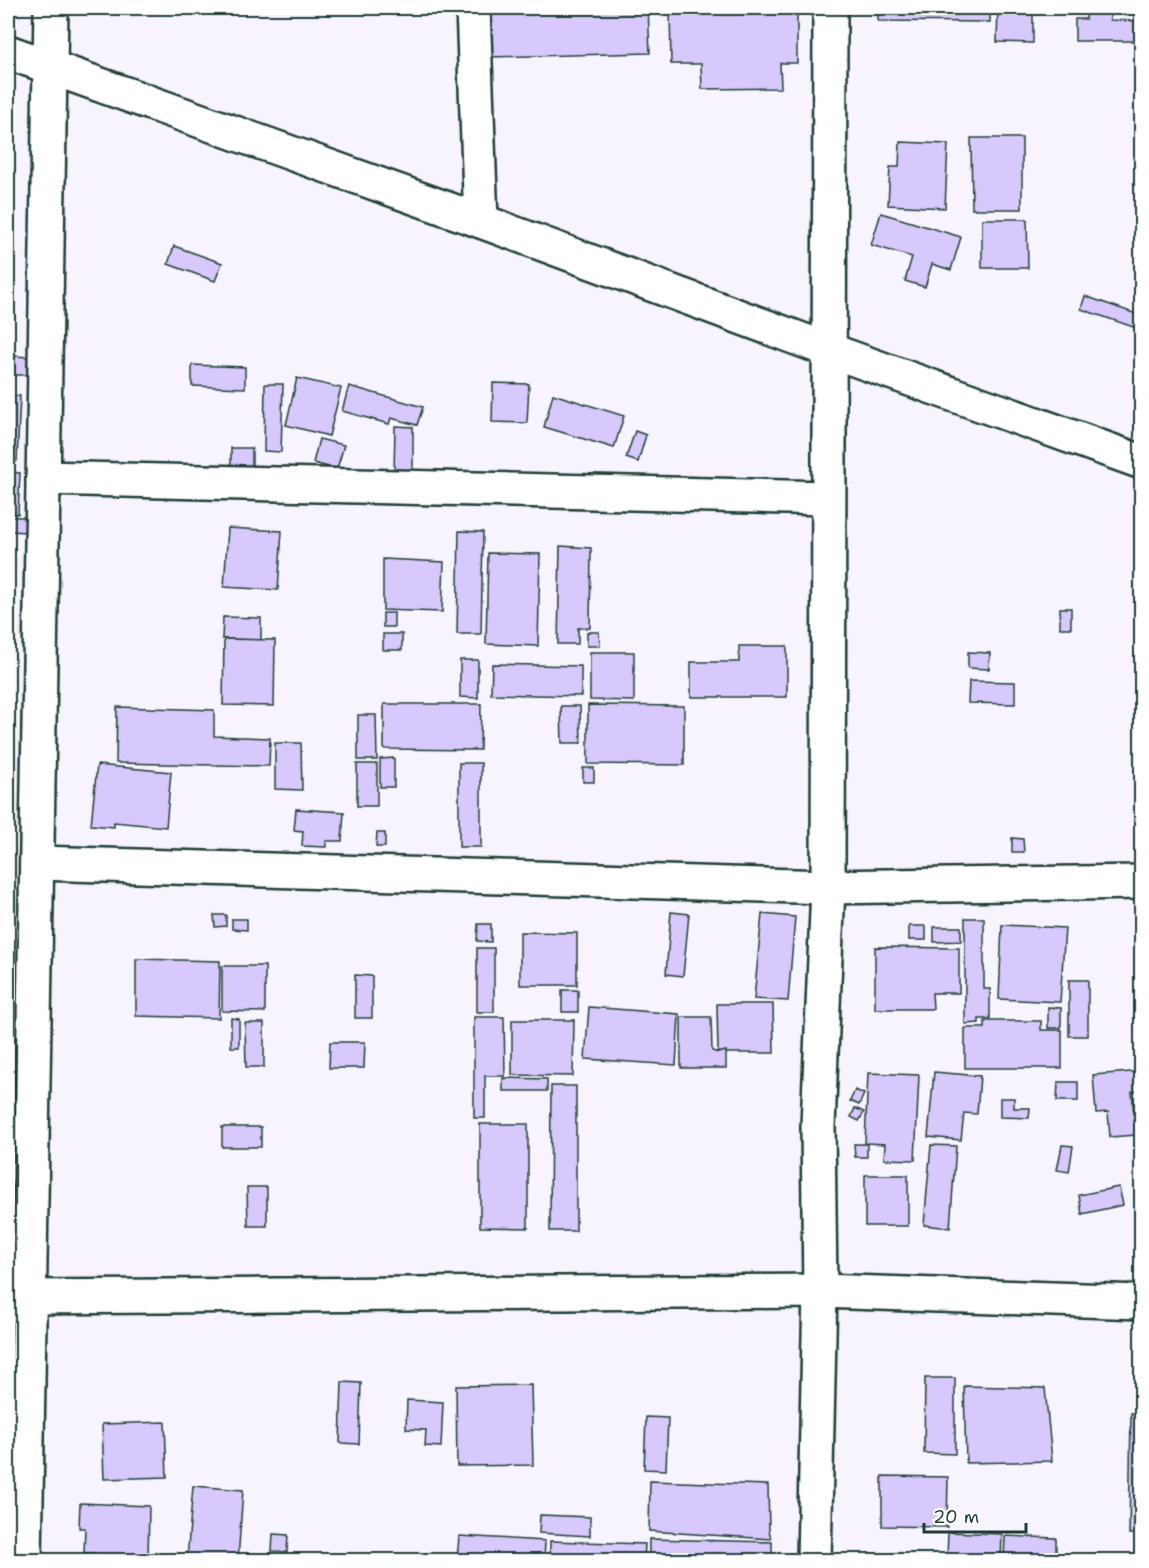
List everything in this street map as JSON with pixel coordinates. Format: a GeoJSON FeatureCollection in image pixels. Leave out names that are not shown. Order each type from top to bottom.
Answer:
{"type":"FeatureCollection","features":[{"type":"Feature","properties":{"kind":"street"},"geometry":{"type":"LineString","coordinates":[[25,1560],[19,1296],[37,863],[51,8]]}},
{"type":"Feature","properties":{"kind":"street"},"geometry":{"type":"LineString","coordinates":[[473,8],[481,221]]}},
{"type":"Feature","properties":{"kind":"street"},"geometry":{"type":"LineString","coordinates":[[814,1560],[820,1291],[818,1126],[828,887],[830,8]]}},
{"type":"Feature","properties":{"kind":"street"},"geometry":{"type":"LineString","coordinates":[[8,52],[481,221],[829,350],[1142,462]]}},
{"type":"Feature","properties":{"kind":"street"},"geometry":{"type":"LineString","coordinates":[[43,478],[828,498]]}},
{"type":"Feature","properties":{"kind":"street"},"geometry":{"type":"LineString","coordinates":[[37,863],[828,887],[1142,882]]}},
{"type":"Feature","properties":{"kind":"street"},"geometry":{"type":"LineString","coordinates":[[19,1296],[820,1291],[1142,1302]]}},
{"type":"Feature","properties":{"kind":"building"},"geometry":{"type":"Polygon","coordinates":[[[490,8],[648,8],[650,53],[491,57],[490,8]]]}},
{"type":"Feature","properties":{"kind":"building"},"geometry":{"type":"Polygon","coordinates":[[[670,8],[797,8],[797,63],[780,63],[781,88],[702,89],[701,64],[671,64],[670,8]]]}},
{"type":"Feature","properties":{"kind":"building"},"geometry":{"type":"Polygon","coordinates":[[[878,8],[990,8],[990,22],[878,21],[878,8]]]}},
{"type":"Feature","properties":{"kind":"building"},"geometry":{"type":"Polygon","coordinates":[[[998,8],[1033,8],[1033,43],[997,42],[998,8]]]}},
{"type":"Feature","properties":{"kind":"building"},"geometry":{"type":"Polygon","coordinates":[[[1086,9],[1110,9],[1110,20],[1142,21],[1142,41],[1075,41],[1075,19],[1086,19],[1086,9]]]}},
{"type":"Feature","properties":{"kind":"building"},"geometry":{"type":"Polygon","coordinates":[[[971,138],[1022,138],[1022,209],[972,209],[971,138]]]}},
{"type":"Feature","properties":{"kind":"building"},"geometry":{"type":"Polygon","coordinates":[[[900,142],[948,144],[945,208],[888,205],[890,167],[899,167],[900,142]]]}},
{"type":"Feature","properties":{"kind":"building"},"geometry":{"type":"Polygon","coordinates":[[[881,213],[961,237],[951,270],[932,264],[925,287],[905,281],[912,257],[871,245],[881,213]]]}},
{"type":"Feature","properties":{"kind":"building"},"geometry":{"type":"Polygon","coordinates":[[[982,219],[1027,219],[1028,268],[982,268],[982,219]]]}},
{"type":"Feature","properties":{"kind":"building"},"geometry":{"type":"Polygon","coordinates":[[[174,246],[222,263],[215,281],[168,264],[174,246]]]}},
{"type":"Feature","properties":{"kind":"building"},"geometry":{"type":"Polygon","coordinates":[[[8,259],[13,259],[11,304],[8,304],[8,259]]]}},
{"type":"Feature","properties":{"kind":"building"},"geometry":{"type":"Polygon","coordinates":[[[1085,296],[1142,316],[1142,330],[1081,309],[1085,296]]]}},
{"type":"Feature","properties":{"kind":"building"},"geometry":{"type":"Polygon","coordinates":[[[14,356],[29,357],[28,375],[13,375],[14,356]]]}},
{"type":"Feature","properties":{"kind":"building"},"geometry":{"type":"Polygon","coordinates":[[[192,365],[245,367],[245,388],[192,386],[192,365]]]}},
{"type":"Feature","properties":{"kind":"building"},"geometry":{"type":"Polygon","coordinates":[[[297,378],[341,388],[329,436],[286,425],[297,378]]]}},
{"type":"Feature","properties":{"kind":"building"},"geometry":{"type":"Polygon","coordinates":[[[493,383],[529,384],[527,423],[492,422],[493,383]]]}},
{"type":"Feature","properties":{"kind":"building"},"geometry":{"type":"Polygon","coordinates":[[[265,384],[283,384],[281,452],[264,451],[265,384]]]}},
{"type":"Feature","properties":{"kind":"building"},"geometry":{"type":"Polygon","coordinates":[[[349,386],[423,407],[417,425],[391,418],[389,424],[342,411],[349,386]]]}},
{"type":"Feature","properties":{"kind":"building"},"geometry":{"type":"Polygon","coordinates":[[[553,394],[624,416],[614,448],[544,427],[553,394]]]}},
{"type":"Feature","properties":{"kind":"building"},"geometry":{"type":"Polygon","coordinates":[[[8,395],[20,396],[17,461],[8,461],[8,395]]]}},
{"type":"Feature","properties":{"kind":"building"},"geometry":{"type":"Polygon","coordinates":[[[395,426],[413,427],[413,475],[394,474],[395,426]]]}},
{"type":"Feature","properties":{"kind":"building"},"geometry":{"type":"Polygon","coordinates":[[[635,431],[646,435],[638,462],[626,458],[635,431]]]}},
{"type":"Feature","properties":{"kind":"building"},"geometry":{"type":"Polygon","coordinates":[[[319,439],[344,445],[337,469],[313,463],[319,439]]]}},
{"type":"Feature","properties":{"kind":"building"},"geometry":{"type":"Polygon","coordinates":[[[231,448],[252,448],[252,472],[231,471],[231,448]]]}},
{"type":"Feature","properties":{"kind":"building"},"geometry":{"type":"Polygon","coordinates":[[[8,472],[20,473],[18,514],[8,513],[8,472]]]}},
{"type":"Feature","properties":{"kind":"building"},"geometry":{"type":"Polygon","coordinates":[[[11,517],[27,517],[26,532],[11,531],[11,517]]]}},
{"type":"Feature","properties":{"kind":"building"},"geometry":{"type":"Polygon","coordinates":[[[228,528],[282,531],[278,590],[224,587],[228,528]]]}},
{"type":"Feature","properties":{"kind":"building"},"geometry":{"type":"Polygon","coordinates":[[[459,531],[483,532],[481,634],[457,634],[459,531]]]}},
{"type":"Feature","properties":{"kind":"building"},"geometry":{"type":"Polygon","coordinates":[[[560,546],[591,548],[590,628],[578,628],[578,644],[558,644],[560,546]]]}},
{"type":"Feature","properties":{"kind":"building"},"geometry":{"type":"Polygon","coordinates":[[[488,553],[540,554],[538,646],[486,644],[488,553]]]}},
{"type":"Feature","properties":{"kind":"building"},"geometry":{"type":"Polygon","coordinates":[[[383,559],[444,562],[442,612],[383,610],[383,559]]]}},
{"type":"Feature","properties":{"kind":"building"},"geometry":{"type":"Polygon","coordinates":[[[1060,608],[1071,608],[1071,628],[1060,628],[1060,608]]]}},
{"type":"Feature","properties":{"kind":"building"},"geometry":{"type":"Polygon","coordinates":[[[383,613],[394,613],[394,627],[383,627],[383,613]]]}},
{"type":"Feature","properties":{"kind":"building"},"geometry":{"type":"Polygon","coordinates":[[[223,617],[261,618],[261,640],[222,639],[223,617]]]}},
{"type":"Feature","properties":{"kind":"building"},"geometry":{"type":"Polygon","coordinates":[[[587,632],[599,632],[600,646],[587,646],[587,632]]]}},
{"type":"Feature","properties":{"kind":"building"},"geometry":{"type":"Polygon","coordinates":[[[383,634],[402,634],[402,650],[383,650],[383,634]]]}},
{"type":"Feature","properties":{"kind":"building"},"geometry":{"type":"Polygon","coordinates":[[[224,639],[275,640],[274,706],[223,705],[224,639]]]}},
{"type":"Feature","properties":{"kind":"building"},"geometry":{"type":"Polygon","coordinates":[[[739,646],[787,646],[787,697],[691,697],[691,662],[739,662],[739,646]]]}},
{"type":"Feature","properties":{"kind":"building"},"geometry":{"type":"Polygon","coordinates":[[[590,652],[634,652],[634,701],[590,700],[590,652]]]}},
{"type":"Feature","properties":{"kind":"building"},"geometry":{"type":"Polygon","coordinates":[[[968,652],[990,653],[989,669],[968,668],[968,652]]]}},
{"type":"Feature","properties":{"kind":"building"},"geometry":{"type":"Polygon","coordinates":[[[460,660],[478,660],[478,698],[460,697],[460,660]]]}},
{"type":"Feature","properties":{"kind":"building"},"geometry":{"type":"Polygon","coordinates":[[[492,664],[581,666],[581,696],[491,694],[492,664]]]}},
{"type":"Feature","properties":{"kind":"building"},"geometry":{"type":"Polygon","coordinates":[[[969,681],[1015,682],[1015,704],[968,703],[969,681]]]}},
{"type":"Feature","properties":{"kind":"building"},"geometry":{"type":"Polygon","coordinates":[[[384,704],[481,704],[480,750],[384,749],[384,704]]]}},
{"type":"Feature","properties":{"kind":"building"},"geometry":{"type":"Polygon","coordinates":[[[588,705],[684,706],[684,765],[588,764],[588,705]]]}},
{"type":"Feature","properties":{"kind":"building"},"geometry":{"type":"Polygon","coordinates":[[[561,706],[580,706],[581,743],[562,743],[561,706]]]}},
{"type":"Feature","properties":{"kind":"building"},"geometry":{"type":"Polygon","coordinates":[[[117,707],[214,710],[214,736],[270,738],[269,766],[116,763],[117,707]]]}},
{"type":"Feature","properties":{"kind":"building"},"geometry":{"type":"Polygon","coordinates":[[[358,715],[376,715],[377,760],[358,760],[358,715]]]}},
{"type":"Feature","properties":{"kind":"building"},"geometry":{"type":"Polygon","coordinates":[[[275,743],[301,743],[302,790],[275,789],[275,743]]]}},
{"type":"Feature","properties":{"kind":"building"},"geometry":{"type":"Polygon","coordinates":[[[394,758],[394,787],[380,787],[380,759],[394,758]]]}},
{"type":"Feature","properties":{"kind":"building"},"geometry":{"type":"Polygon","coordinates":[[[459,763],[481,763],[481,847],[459,847],[459,763]]]}},
{"type":"Feature","properties":{"kind":"building"},"geometry":{"type":"Polygon","coordinates":[[[357,764],[377,764],[377,806],[357,806],[357,764]]]}},
{"type":"Feature","properties":{"kind":"building"},"geometry":{"type":"Polygon","coordinates":[[[97,765],[171,772],[166,827],[114,822],[114,827],[91,825],[97,765]]]}},
{"type":"Feature","properties":{"kind":"building"},"geometry":{"type":"Polygon","coordinates":[[[583,768],[594,768],[594,782],[583,782],[583,768]]]}},
{"type":"Feature","properties":{"kind":"building"},"geometry":{"type":"Polygon","coordinates":[[[296,809],[344,812],[342,841],[326,841],[326,847],[302,846],[303,831],[294,830],[296,809]]]}},
{"type":"Feature","properties":{"kind":"building"},"geometry":{"type":"Polygon","coordinates":[[[377,833],[385,833],[385,847],[376,847],[377,833]]]}},
{"type":"Feature","properties":{"kind":"building"},"geometry":{"type":"Polygon","coordinates":[[[1012,838],[1023,839],[1024,852],[1012,852],[1012,838]]]}},
{"type":"Feature","properties":{"kind":"building"},"geometry":{"type":"Polygon","coordinates":[[[671,912],[689,914],[683,976],[666,974],[671,912]]]}},
{"type":"Feature","properties":{"kind":"building"},"geometry":{"type":"Polygon","coordinates":[[[762,914],[795,917],[788,1001],[754,999],[762,914]]]}},
{"type":"Feature","properties":{"kind":"building"},"geometry":{"type":"Polygon","coordinates":[[[214,915],[226,915],[226,926],[215,927],[214,915]]]}},
{"type":"Feature","properties":{"kind":"building"},"geometry":{"type":"Polygon","coordinates":[[[965,918],[984,918],[984,989],[990,989],[990,1019],[979,1019],[979,1023],[965,1024],[965,918]]]}},
{"type":"Feature","properties":{"kind":"building"},"geometry":{"type":"Polygon","coordinates":[[[232,919],[247,919],[247,930],[232,929],[232,919]]]}},
{"type":"Feature","properties":{"kind":"building"},"geometry":{"type":"Polygon","coordinates":[[[478,924],[491,924],[491,942],[477,941],[478,924]]]}},
{"type":"Feature","properties":{"kind":"building"},"geometry":{"type":"Polygon","coordinates":[[[1002,925],[1065,928],[1060,1002],[999,999],[1002,925]]]}},
{"type":"Feature","properties":{"kind":"building"},"geometry":{"type":"Polygon","coordinates":[[[909,926],[926,926],[926,940],[909,940],[909,926]]]}},
{"type":"Feature","properties":{"kind":"building"},"geometry":{"type":"Polygon","coordinates":[[[934,927],[961,927],[961,941],[934,942],[934,927]]]}},
{"type":"Feature","properties":{"kind":"building"},"geometry":{"type":"Polygon","coordinates":[[[520,932],[577,933],[577,985],[520,985],[520,932]]]}},
{"type":"Feature","properties":{"kind":"building"},"geometry":{"type":"Polygon","coordinates":[[[875,947],[959,948],[959,993],[932,993],[933,1009],[875,1009],[875,947]]]}},
{"type":"Feature","properties":{"kind":"building"},"geometry":{"type":"Polygon","coordinates":[[[477,948],[494,948],[494,1012],[477,1012],[477,948]]]}},
{"type":"Feature","properties":{"kind":"building"},"geometry":{"type":"Polygon","coordinates":[[[136,959],[220,961],[219,1018],[136,1016],[136,959]]]}},
{"type":"Feature","properties":{"kind":"building"},"geometry":{"type":"Polygon","coordinates":[[[222,966],[265,966],[265,1012],[222,1011],[222,966]]]}},
{"type":"Feature","properties":{"kind":"building"},"geometry":{"type":"Polygon","coordinates":[[[355,975],[372,976],[372,1018],[355,1018],[355,975]]]}},
{"type":"Feature","properties":{"kind":"building"},"geometry":{"type":"Polygon","coordinates":[[[1069,980],[1088,980],[1088,1036],[1069,1036],[1069,980]]]}},
{"type":"Feature","properties":{"kind":"building"},"geometry":{"type":"Polygon","coordinates":[[[562,990],[578,990],[578,1012],[562,1012],[562,990]]]}},
{"type":"Feature","properties":{"kind":"building"},"geometry":{"type":"Polygon","coordinates":[[[717,1004],[773,1004],[774,1053],[718,1053],[717,1004]]]}},
{"type":"Feature","properties":{"kind":"building"},"geometry":{"type":"Polygon","coordinates":[[[589,1007],[679,1014],[676,1065],[585,1059],[589,1007]]]}},
{"type":"Feature","properties":{"kind":"building"},"geometry":{"type":"Polygon","coordinates":[[[1048,1007],[1061,1008],[1061,1028],[1048,1028],[1048,1007]]]}},
{"type":"Feature","properties":{"kind":"building"},"geometry":{"type":"Polygon","coordinates":[[[474,1017],[504,1017],[505,1076],[485,1076],[485,1118],[474,1118],[474,1017]]]}},
{"type":"Feature","properties":{"kind":"building"},"geometry":{"type":"Polygon","coordinates":[[[681,1017],[711,1017],[712,1051],[718,1053],[726,1051],[726,1068],[681,1068],[681,1017]]]}},
{"type":"Feature","properties":{"kind":"building"},"geometry":{"type":"Polygon","coordinates":[[[231,1018],[239,1019],[239,1047],[231,1047],[231,1018]]]}},
{"type":"Feature","properties":{"kind":"building"},"geometry":{"type":"Polygon","coordinates":[[[512,1020],[574,1020],[573,1076],[512,1075],[512,1020]]]}},
{"type":"Feature","properties":{"kind":"building"},"geometry":{"type":"Polygon","coordinates":[[[985,1021],[1041,1021],[1041,1030],[1062,1030],[1062,1068],[965,1068],[965,1028],[985,1028],[985,1021]]]}},
{"type":"Feature","properties":{"kind":"building"},"geometry":{"type":"Polygon","coordinates":[[[245,1023],[264,1023],[264,1067],[246,1067],[245,1023]]]}},
{"type":"Feature","properties":{"kind":"building"},"geometry":{"type":"Polygon","coordinates":[[[330,1042],[365,1042],[364,1068],[329,1068],[330,1042]]]}},
{"type":"Feature","properties":{"kind":"building"},"geometry":{"type":"Polygon","coordinates":[[[8,1044],[10,1044],[10,1094],[8,1094],[8,1044]]]}},
{"type":"Feature","properties":{"kind":"building"},"geometry":{"type":"Polygon","coordinates":[[[934,1072],[980,1076],[977,1114],[964,1113],[961,1140],[928,1137],[934,1072]]]}},
{"type":"Feature","properties":{"kind":"building"},"geometry":{"type":"Polygon","coordinates":[[[1137,1072],[1139,1091],[1132,1092],[1136,1135],[1110,1137],[1108,1112],[1096,1113],[1093,1075],[1137,1072]]]}},
{"type":"Feature","properties":{"kind":"building"},"geometry":{"type":"Polygon","coordinates":[[[868,1073],[919,1075],[915,1160],[884,1159],[885,1144],[865,1143],[868,1073]]]}},
{"type":"Feature","properties":{"kind":"building"},"geometry":{"type":"Polygon","coordinates":[[[503,1078],[547,1079],[547,1091],[503,1091],[503,1078]]]}},
{"type":"Feature","properties":{"kind":"building"},"geometry":{"type":"Polygon","coordinates":[[[1058,1082],[1078,1082],[1078,1101],[1057,1101],[1058,1082]]]}},
{"type":"Feature","properties":{"kind":"building"},"geometry":{"type":"Polygon","coordinates":[[[551,1086],[576,1086],[576,1231],[550,1231],[551,1086]]]}},
{"type":"Feature","properties":{"kind":"building"},"geometry":{"type":"Polygon","coordinates":[[[855,1090],[864,1094],[859,1105],[850,1101],[855,1090]]]}},
{"type":"Feature","properties":{"kind":"building"},"geometry":{"type":"Polygon","coordinates":[[[1000,1098],[1014,1098],[1014,1108],[1030,1108],[1029,1118],[1000,1117],[1000,1098]]]}},
{"type":"Feature","properties":{"kind":"building"},"geometry":{"type":"Polygon","coordinates":[[[855,1108],[864,1112],[859,1121],[851,1117],[855,1108]]]}},
{"type":"Feature","properties":{"kind":"building"},"geometry":{"type":"Polygon","coordinates":[[[480,1124],[528,1124],[528,1228],[480,1227],[480,1124]]]}},
{"type":"Feature","properties":{"kind":"building"},"geometry":{"type":"Polygon","coordinates":[[[222,1127],[261,1127],[261,1147],[222,1147],[222,1127]]]}},
{"type":"Feature","properties":{"kind":"building"},"geometry":{"type":"Polygon","coordinates":[[[854,1144],[867,1144],[867,1157],[855,1157],[854,1144]]]}},
{"type":"Feature","properties":{"kind":"building"},"geometry":{"type":"Polygon","coordinates":[[[931,1145],[956,1146],[950,1228],[924,1225],[931,1145]]]}},
{"type":"Feature","properties":{"kind":"building"},"geometry":{"type":"Polygon","coordinates":[[[1062,1145],[1073,1146],[1069,1172],[1057,1170],[1062,1145]]]}},
{"type":"Feature","properties":{"kind":"building"},"geometry":{"type":"Polygon","coordinates":[[[865,1175],[908,1175],[908,1226],[865,1226],[865,1175]]]}},
{"type":"Feature","properties":{"kind":"building"},"geometry":{"type":"Polygon","coordinates":[[[247,1187],[267,1187],[267,1226],[248,1226],[247,1187]]]}},
{"type":"Feature","properties":{"kind":"building"},"geometry":{"type":"Polygon","coordinates":[[[1119,1187],[1123,1205],[1082,1214],[1079,1195],[1119,1187]]]}},
{"type":"Feature","properties":{"kind":"building"},"geometry":{"type":"Polygon","coordinates":[[[925,1378],[955,1378],[955,1454],[924,1453],[925,1378]]]}},
{"type":"Feature","properties":{"kind":"building"},"geometry":{"type":"Polygon","coordinates":[[[342,1382],[361,1383],[359,1444],[340,1443],[342,1382]]]}},
{"type":"Feature","properties":{"kind":"building"},"geometry":{"type":"Polygon","coordinates":[[[531,1385],[533,1465],[457,1466],[456,1386],[531,1385]]]}},
{"type":"Feature","properties":{"kind":"building"},"geometry":{"type":"Polygon","coordinates":[[[964,1386],[1045,1388],[1052,1461],[966,1463],[964,1386]]]}},
{"type":"Feature","properties":{"kind":"building"},"geometry":{"type":"Polygon","coordinates":[[[407,1400],[443,1402],[441,1447],[425,1446],[426,1430],[406,1429],[407,1400]]]}},
{"type":"Feature","properties":{"kind":"building"},"geometry":{"type":"Polygon","coordinates":[[[1131,1413],[1142,1413],[1142,1534],[1129,1534],[1131,1413]]]}},
{"type":"Feature","properties":{"kind":"building"},"geometry":{"type":"Polygon","coordinates":[[[646,1417],[668,1418],[666,1470],[644,1469],[646,1417]]]}},
{"type":"Feature","properties":{"kind":"building"},"geometry":{"type":"Polygon","coordinates":[[[165,1422],[167,1477],[104,1479],[102,1424],[165,1422]]]}},
{"type":"Feature","properties":{"kind":"building"},"geometry":{"type":"Polygon","coordinates":[[[882,1476],[948,1477],[947,1527],[882,1526],[882,1476]]]}},
{"type":"Feature","properties":{"kind":"building"},"geometry":{"type":"Polygon","coordinates":[[[650,1481],[768,1485],[771,1539],[649,1531],[650,1481]]]}},
{"type":"Feature","properties":{"kind":"building"},"geometry":{"type":"Polygon","coordinates":[[[193,1486],[243,1490],[238,1560],[187,1560],[193,1486]]]}},
{"type":"Feature","properties":{"kind":"building"},"geometry":{"type":"Polygon","coordinates":[[[80,1503],[149,1506],[148,1560],[95,1560],[95,1553],[84,1553],[85,1528],[79,1528],[80,1503]]]}},
{"type":"Feature","properties":{"kind":"building"},"geometry":{"type":"Polygon","coordinates":[[[540,1515],[590,1517],[590,1536],[539,1533],[540,1515]]]}},
{"type":"Feature","properties":{"kind":"building"},"geometry":{"type":"Polygon","coordinates":[[[948,1532],[1002,1534],[1001,1560],[947,1560],[948,1532]]]}},
{"type":"Feature","properties":{"kind":"building"},"geometry":{"type":"Polygon","coordinates":[[[273,1534],[288,1535],[287,1552],[272,1551],[273,1534]]]}},
{"type":"Feature","properties":{"kind":"building"},"geometry":{"type":"Polygon","coordinates":[[[459,1536],[545,1541],[544,1560],[457,1560],[459,1536]]]}},
{"type":"Feature","properties":{"kind":"building"},"geometry":{"type":"Polygon","coordinates":[[[1005,1536],[1056,1538],[1056,1560],[1004,1560],[1005,1536]]]}},
{"type":"Feature","properties":{"kind":"building"},"geometry":{"type":"Polygon","coordinates":[[[649,1539],[772,1542],[772,1560],[649,1560],[649,1539]]]}},
{"type":"Feature","properties":{"kind":"building"},"geometry":{"type":"Polygon","coordinates":[[[550,1541],[645,1544],[644,1560],[550,1560],[550,1541]]]}},
{"type":"Feature","properties":{"kind":"building"},"geometry":{"type":"Polygon","coordinates":[[[288,1556],[336,1558],[336,1560],[288,1560],[288,1556]]]}}]}
